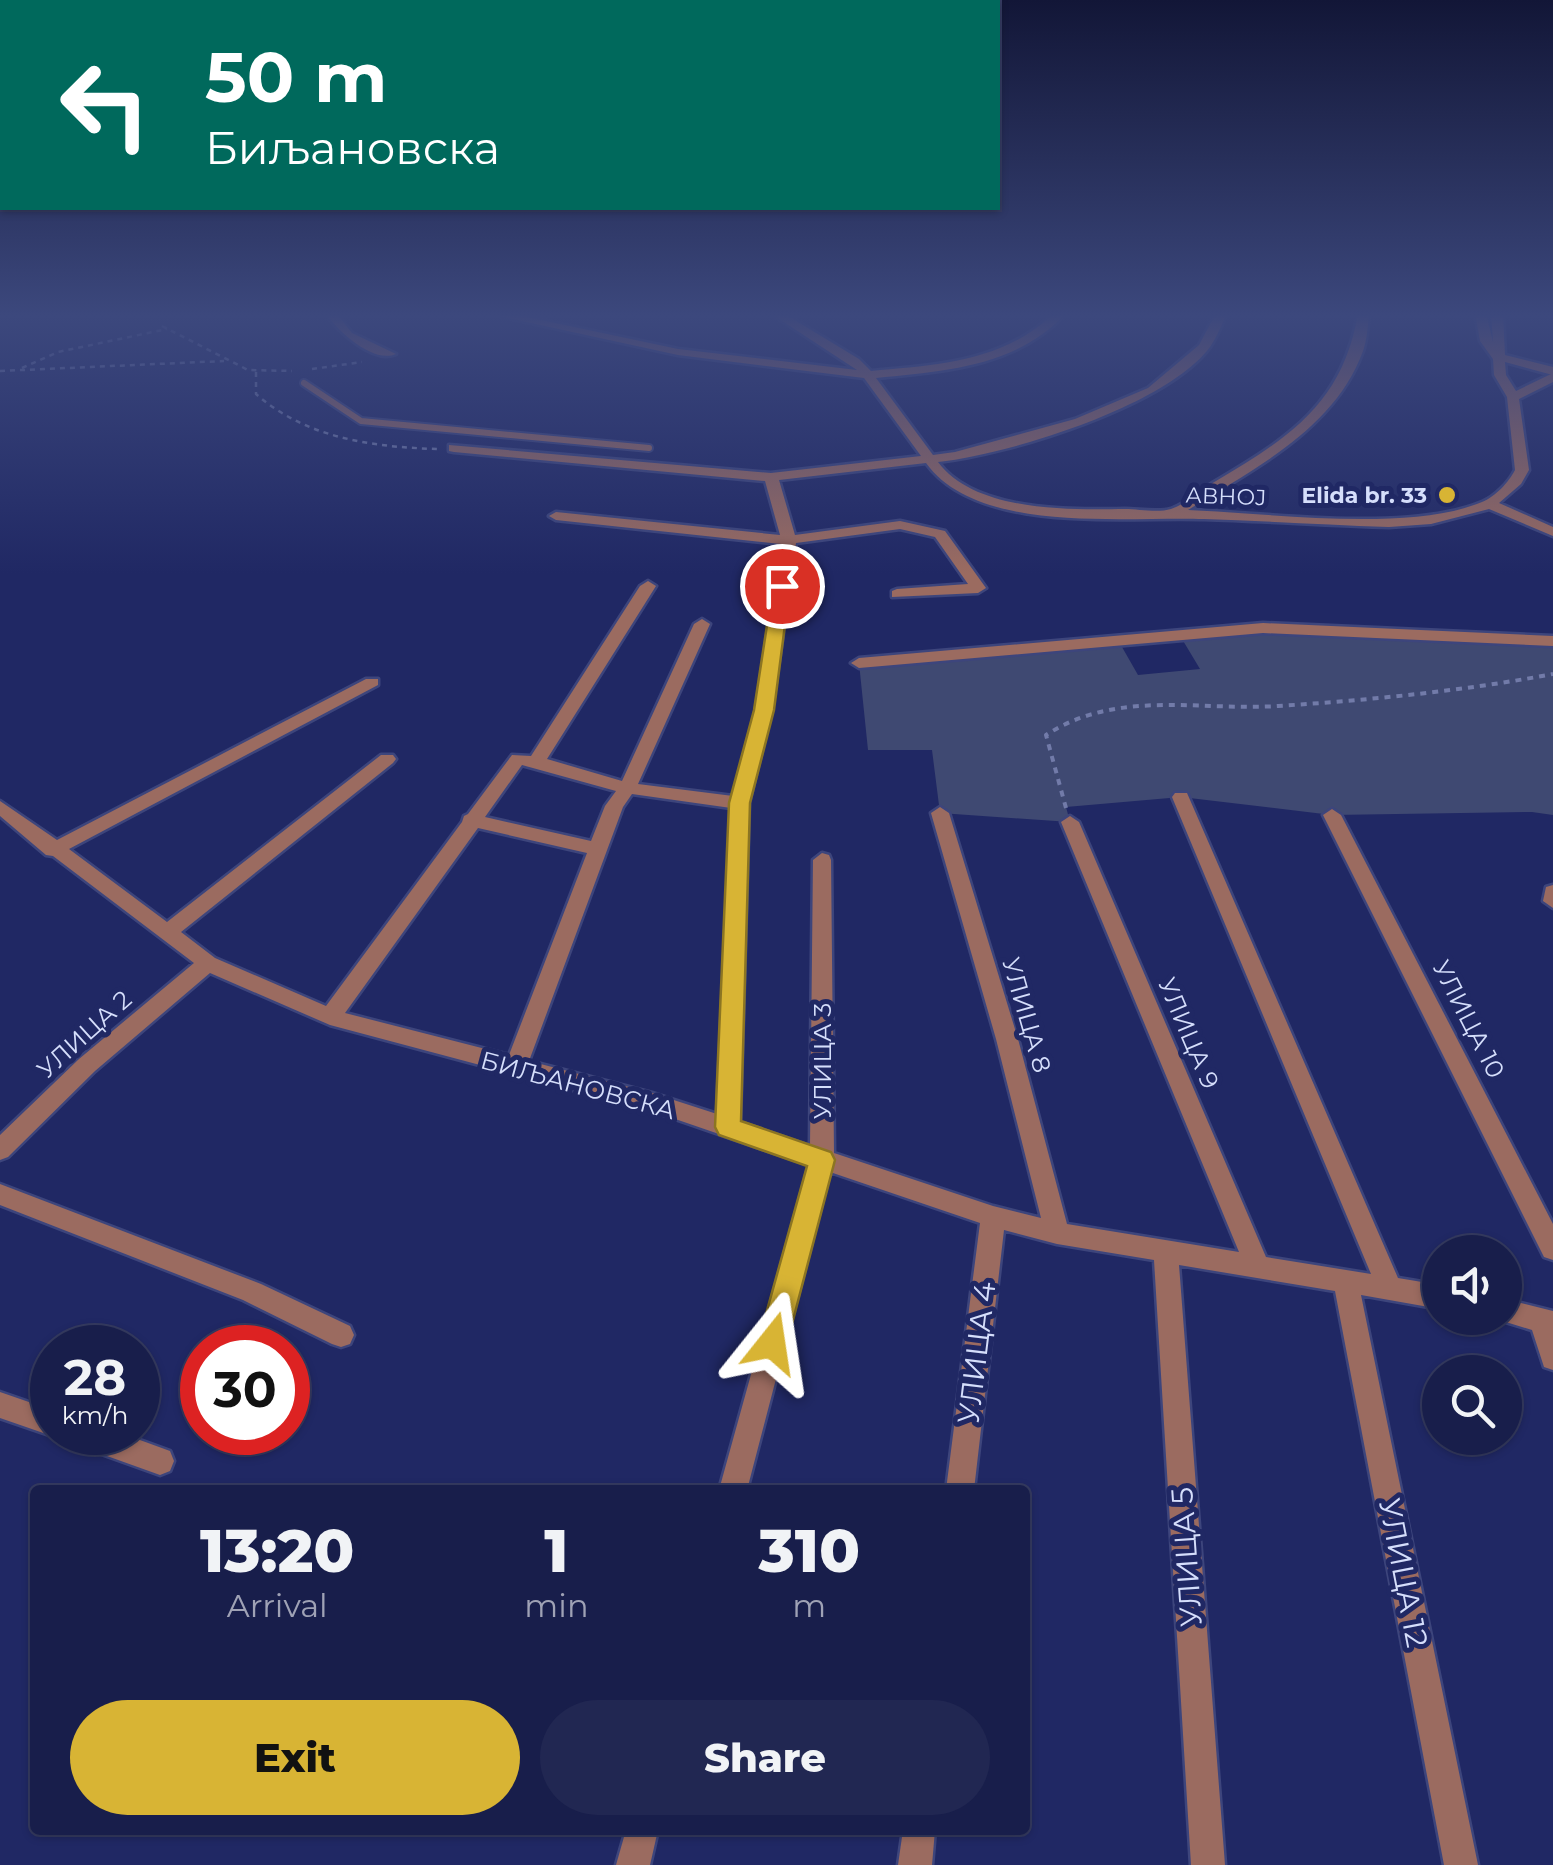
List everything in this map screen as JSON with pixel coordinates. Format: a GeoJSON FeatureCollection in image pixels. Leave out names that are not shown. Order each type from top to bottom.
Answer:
{"type":"FeatureCollection","features":[{"type":"Feature","properties":{"kind":"street","name":"АВНОЈ"},"geometry":{"type":"LineString","coordinates":[[885,400],[929,460],[952,484],[998,502],[1050,510],[1389,522],[1431,520],[1490,504]]}},
{"type":"Feature","properties":{"kind":"street"},"geometry":{"type":"LineString","coordinates":[[454,448],[771,477],[929,460],[1042,434],[1129,400]]}},
{"type":"Feature","properties":{"kind":"street"},"geometry":{"type":"LineString","coordinates":[[1174,514],[1272,452],[1327,400]]}},
{"type":"Feature","properties":{"kind":"street"},"geometry":{"type":"LineString","coordinates":[[1513,400],[1522,470],[1516,481],[1490,504],[1553,532]]}},
{"type":"Feature","properties":{"kind":"street"},"geometry":{"type":"LineString","coordinates":[[728,1127],[740,803],[764,710],[789,540],[771,477]]}},
{"type":"Feature","properties":{"kind":"street"},"geometry":{"type":"LineString","coordinates":[[556,516],[789,540],[900,525],[940,534],[978,588],[897,594]]}},
{"type":"Feature","properties":{"kind":"street"},"geometry":{"type":"LineString","coordinates":[[536,762],[648,586]]}},
{"type":"Feature","properties":{"kind":"street"},"geometry":{"type":"LineString","coordinates":[[514,1068],[614,806],[627,788],[702,624]]}},
{"type":"Feature","properties":{"kind":"street"},"geometry":{"type":"LineString","coordinates":[[858,664],[1264,628],[1553,641]]}},
{"type":"Feature","properties":{"kind":"street"},"geometry":{"type":"LineString","coordinates":[[53,850],[372,682]]}},
{"type":"Feature","properties":{"kind":"street"},"geometry":{"type":"LineString","coordinates":[[166,933],[386,759]]}},
{"type":"Feature","properties":{"kind":"street"},"geometry":{"type":"LineString","coordinates":[[330,1017],[518,759],[627,788],[740,803]]}},
{"type":"Feature","properties":{"kind":"street"},"geometry":{"type":"LineString","coordinates":[[1182,798],[1388,1286]]}},
{"type":"Feature","properties":{"kind":"street","name":"БИЉАНОВСКА"},"geometry":{"type":"LineString","coordinates":[[0,807],[208,963],[330,1017],[652,1102],[993,1217],[1057,1233],[1422,1293]]}},
{"type":"Feature","properties":{"kind":"street","name":"УЛИЦА 8"},"geometry":{"type":"LineString","coordinates":[[940,813],[1007,1039],[1057,1233]]}},
{"type":"Feature","properties":{"kind":"street","name":"УЛИЦА 10"},"geometry":{"type":"LineString","coordinates":[[1332,816],[1553,1249]]}},
{"type":"Feature","properties":{"kind":"street"},"geometry":{"type":"LineString","coordinates":[[470,820],[596,849]]}},
{"type":"Feature","properties":{"kind":"street","name":"УЛИЦА 9"},"geometry":{"type":"LineString","coordinates":[[1070,822],[1256,1265]]}},
{"type":"Feature","properties":{"kind":"street","name":"УЛИЦА 3"},"geometry":{"type":"LineString","coordinates":[[734,1485],[822,1160],[822,860]]}},
{"type":"Feature","properties":{"kind":"street"},"geometry":{"type":"LineString","coordinates":[[1553,892],[1553,901]]}},
{"type":"Feature","properties":{"kind":"street","name":"УЛИЦА 2"},"geometry":{"type":"LineString","coordinates":[[0,1150],[87,1064],[208,963]]}},
{"type":"Feature","properties":{"kind":"street"},"geometry":{"type":"LineString","coordinates":[[0,1194],[252,1292],[341,1335]]}},
{"type":"Feature","properties":{"kind":"street","name":"УЛИЦА 4"},"geometry":{"type":"LineString","coordinates":[[961,1485],[993,1217]]}},
{"type":"Feature","properties":{"kind":"street","name":"УЛИЦА 5"},"geometry":{"type":"LineString","coordinates":[[1166,1249],[1208,1865]]}},
{"type":"Feature","properties":{"kind":"street","name":"УЛИЦА 12"},"geometry":{"type":"LineString","coordinates":[[1345,1280],[1461,1865]]}},
{"type":"Feature","properties":{"kind":"street"},"geometry":{"type":"LineString","coordinates":[[1522,1316],[1548,1321],[1553,1358]]}},
{"type":"Feature","properties":{"kind":"street"},"geometry":{"type":"LineString","coordinates":[[0,1405],[30,1416]]}},
{"type":"Feature","properties":{"kind":"street"},"geometry":{"type":"LineString","coordinates":[[143,1455],[160,1461]]}},
{"type":"Feature","properties":{"kind":"street"},"geometry":{"type":"LineString","coordinates":[[633,1865],[641,1835]]}},
{"type":"Feature","properties":{"kind":"street"},"geometry":{"type":"LineString","coordinates":[[915,1865],[918,1835]]}},
{"type":"Feature","properties":{"kind":"lane"},"geometry":{"type":"LineString","coordinates":[[330,400],[361,421],[649,448]]}},
{"type":"Feature","properties":{"kind":"lane"},"geometry":{"type":"LineString","coordinates":[[515,454],[524,436]]}},
{"type":"Feature","properties":{"kind":"path"},"geometry":{"type":"LineString","coordinates":[[1070,822],[1046,735],[1064,718],[1173,706],[1298,705],[1424,695],[1553,674]]}},
{"type":"Feature","properties":{"kind":"shaded area"},"geometry":{"type":"Polygon","coordinates":[[[1265,628],[1553,643],[1553,815],[1332,815],[1181,797],[1066,807],[1070,822],[940,813],[932,750],[868,750],[859,663],[1118,640],[1138,675],[1200,669],[1179,634],[1265,628]]]}},
{"type":"Feature","properties":{"kind":"place","name":"Elida br. 33"},"geometry":{"type":"Point","coordinates":[1447,495]}},
{"type":"Feature","properties":{"kind":"route"},"geometry":{"type":"LineString","coordinates":[[772,1343],[822,1160],[728,1127],[740,803],[764,710],[782,586]]}}]}
